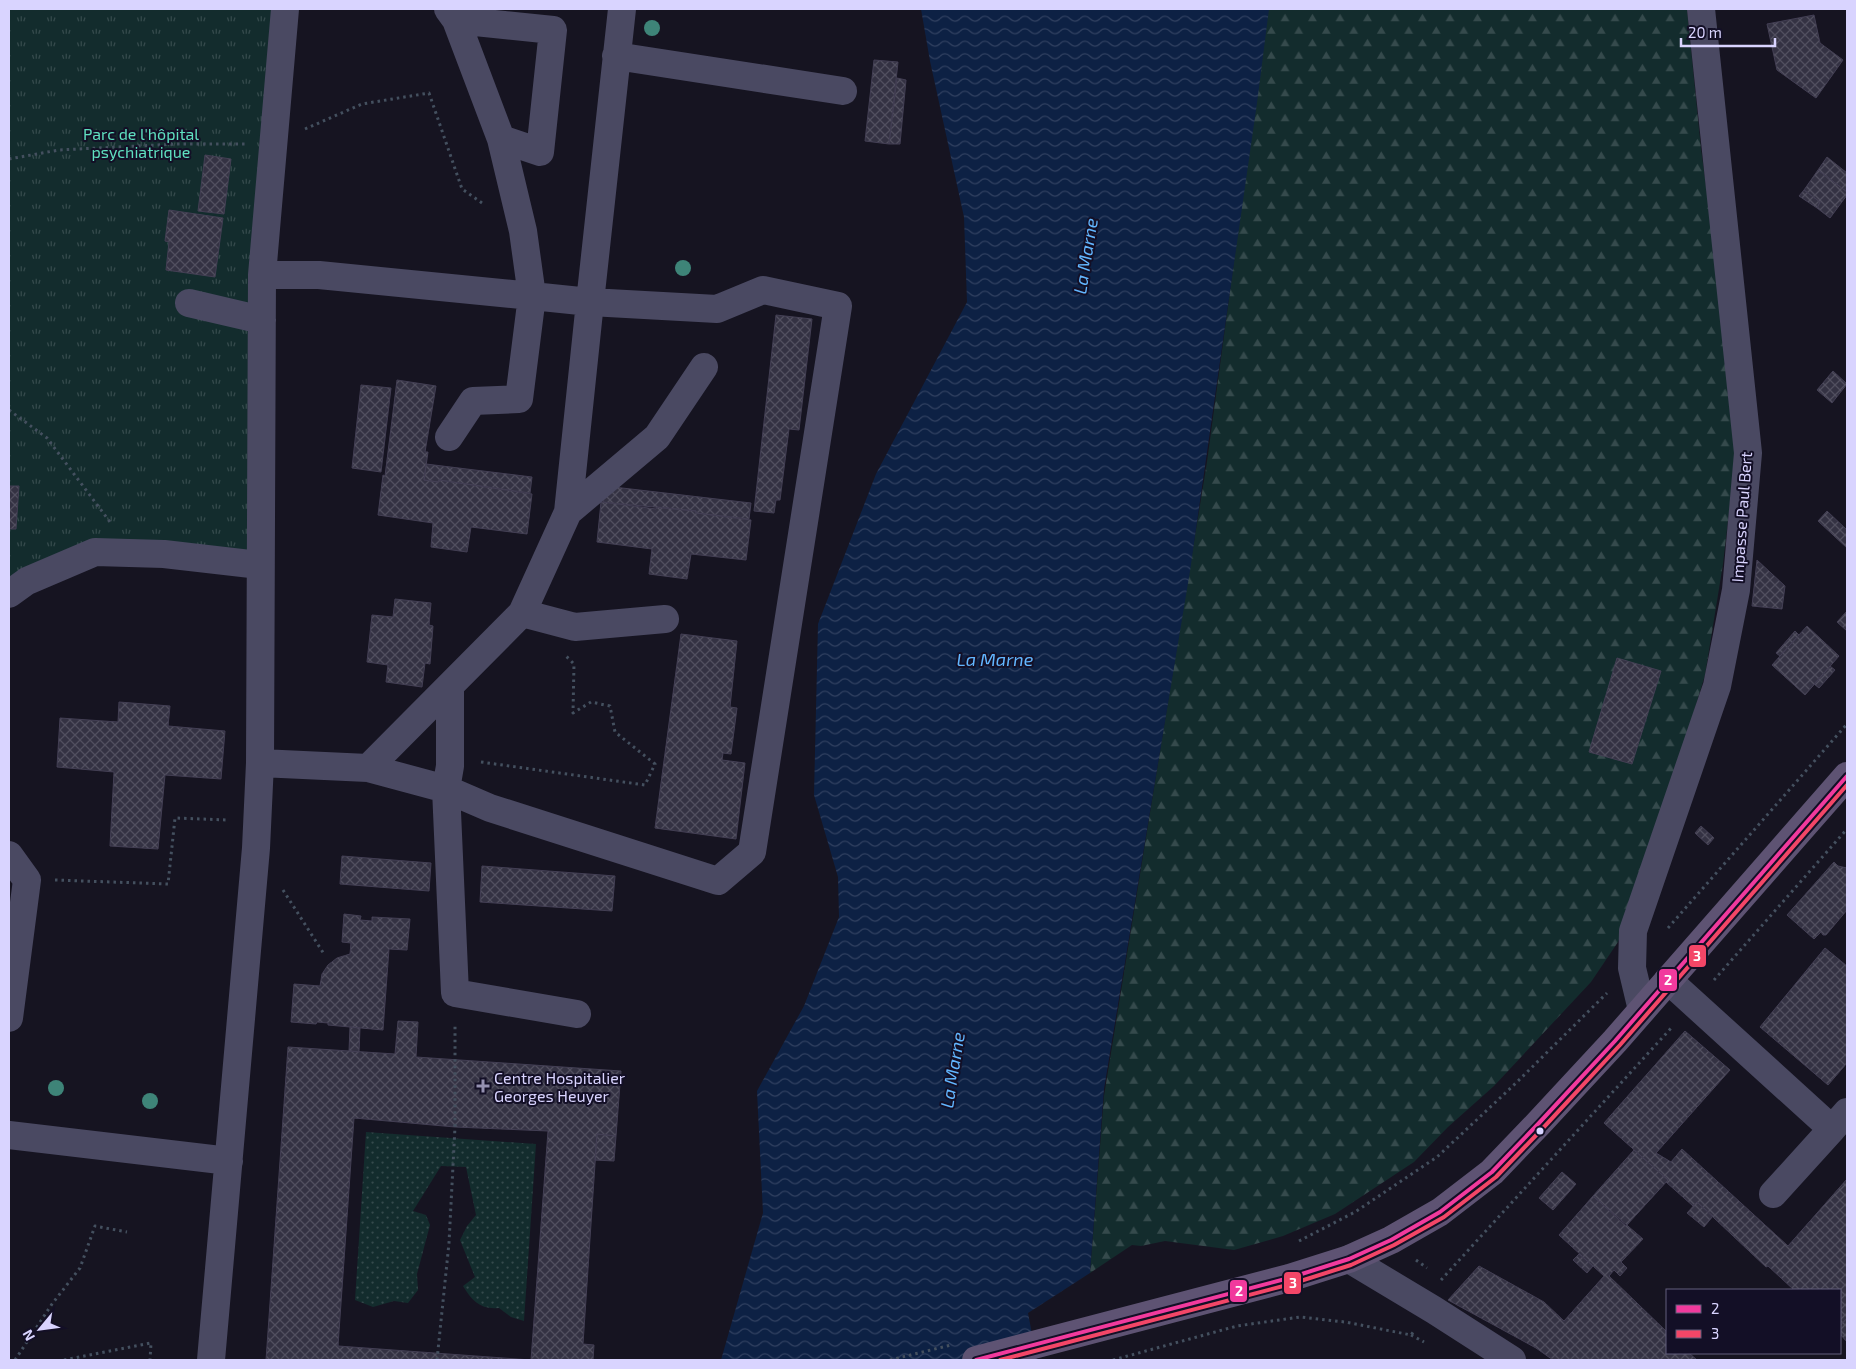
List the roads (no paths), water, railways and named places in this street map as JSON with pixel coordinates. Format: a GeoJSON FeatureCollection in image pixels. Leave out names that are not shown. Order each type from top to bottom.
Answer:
{"type":"FeatureCollection","features":[{"type":"Feature","properties":{"kind":"main road"},"geometry":{"type":"LineString","coordinates":[[976,1360],[1289,1278],[1348,1259],[1391,1240],[1440,1212],[1492,1172],[1545,1117],[1642,1010],[1847,776]]}},
{"type":"Feature","properties":{"kind":"street"},"geometry":{"type":"LineString","coordinates":[[211,1360],[255,858],[260,763],[262,275],[285,9]]}},
{"type":"Feature","properties":{"kind":"street"},"geometry":{"type":"LineString","coordinates":[[368,768],[522,613],[568,512],[622,9]]}},
{"type":"Feature","properties":{"kind":"street","name":"Impasse Paul Bert"},"geometry":{"type":"LineString","coordinates":[[1642,1010],[1632,968],[1634,931],[1718,686],[1736,590],[1748,453],[1701,9]]}},
{"type":"Feature","properties":{"kind":"street"},"geometry":{"type":"LineString","coordinates":[[452,14],[553,30],[540,152],[501,139]]}},
{"type":"Feature","properties":{"kind":"street"},"geometry":{"type":"LineString","coordinates":[[449,437],[473,402],[518,399],[532,296],[523,231],[501,139],[452,14]]}},
{"type":"Feature","properties":{"kind":"street"},"geometry":{"type":"LineString","coordinates":[[616,56],[843,91]]}},
{"type":"Feature","properties":{"kind":"street"},"geometry":{"type":"LineString","coordinates":[[260,763],[368,768],[446,789],[490,808],[718,881],[752,852],[838,306],[763,290],[717,310],[590,302],[319,275],[262,275]]}},
{"type":"Feature","properties":{"kind":"street"},"geometry":{"type":"LineString","coordinates":[[189,303],[262,320]]}},
{"type":"Feature","properties":{"kind":"street"},"geometry":{"type":"LineString","coordinates":[[568,512],[657,437],[704,367]]}},
{"type":"Feature","properties":{"kind":"street"},"geometry":{"type":"LineString","coordinates":[[9,594],[27,581],[95,552],[164,554],[260,565]]}},
{"type":"Feature","properties":{"kind":"street"},"geometry":{"type":"LineString","coordinates":[[522,613],[575,627],[665,619]]}},
{"type":"Feature","properties":{"kind":"street"},"geometry":{"type":"LineString","coordinates":[[450,686],[450,766],[446,789],[455,993],[577,1014]]}},
{"type":"Feature","properties":{"kind":"street"},"geometry":{"type":"LineString","coordinates":[[9,855],[27,880],[9,1018]]}},
{"type":"Feature","properties":{"kind":"street"},"geometry":{"type":"LineString","coordinates":[[1668,980],[1840,1120],[1773,1194]]}},
{"type":"Feature","properties":{"kind":"street"},"geometry":{"type":"LineString","coordinates":[[9,1136],[229,1161]]}},
{"type":"Feature","properties":{"kind":"street"},"geometry":{"type":"LineString","coordinates":[[1348,1259],[1512,1360]]}},
{"type":"Feature","properties":{"kind":"water","name":"La Marne"},"geometry":{"type":"Polygon","coordinates":[[[921,9],[1269,9],[1190,571],[1104,1089],[1090,1273],[1028,1313],[1037,1360],[721,1360],[763,1213],[757,1091],[804,1006],[839,917],[838,877],[814,795],[818,624],[876,474],[967,302],[964,217],[930,61],[921,9]]]}},
{"type":"Feature","properties":{"kind":"place","name":"Centre Hospitalier Georges Heuyer"},"geometry":{"type":"Point","coordinates":[483,1086]}},
{"type":"Feature","properties":{"kind":"park label","name":"Parc de l'hôpital psychiatrique"},"geometry":{"type":"Point","coordinates":[141,142]}}]}
